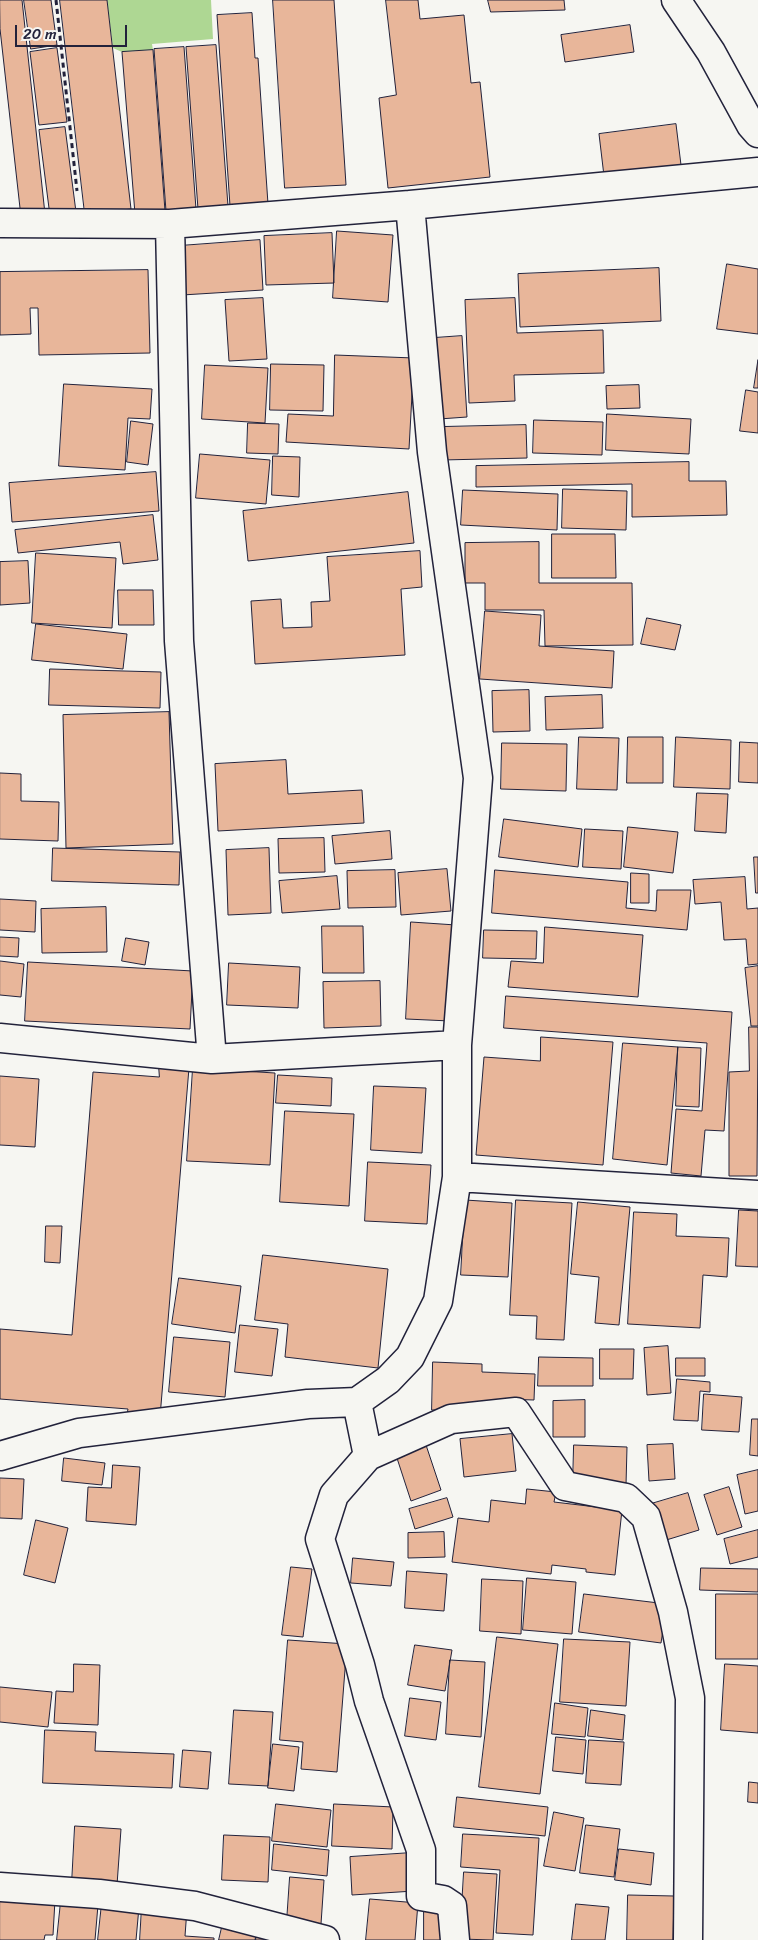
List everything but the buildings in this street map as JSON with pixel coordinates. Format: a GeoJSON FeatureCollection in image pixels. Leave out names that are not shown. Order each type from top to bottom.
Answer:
{"type":"FeatureCollection","features":[{"type":"Feature","properties":{"kind":"street"},"geometry":{"type":"LineString","coordinates":[[676,0],[711,52],[751,124],[758,133]]}},
{"type":"Feature","properties":{"kind":"street"},"geometry":{"type":"LineString","coordinates":[[0,222],[170,224],[410,205],[758,172]]}},
{"type":"Feature","properties":{"kind":"street"},"geometry":{"type":"LineString","coordinates":[[0,1456],[79,1433],[308,1404],[357,1402],[388,1380],[410,1357],[438,1302],[457,1177],[457,1045],[478,778],[432,452],[410,205]]}},
{"type":"Feature","properties":{"kind":"street"},"geometry":{"type":"LineString","coordinates":[[170,224],[179,641],[212,1059]]}},
{"type":"Feature","properties":{"kind":"street"},"geometry":{"type":"LineString","coordinates":[[0,1038],[212,1059],[457,1045]]}},
{"type":"Feature","properties":{"kind":"street"},"geometry":{"type":"LineString","coordinates":[[457,1177],[758,1195]]}},
{"type":"Feature","properties":{"kind":"street"},"geometry":{"type":"LineString","coordinates":[[357,1402],[368,1456]]}},
{"type":"Feature","properties":{"kind":"street"},"geometry":{"type":"LineString","coordinates":[[455,1940],[452,1906],[443,1900],[421,1896],[421,1850],[369,1701],[360,1665],[320,1539],[334,1494],[368,1456],[451,1419],[516,1412],[564,1486],[626,1498],[646,1517],[673,1612],[690,1698],[688,1940]]}},
{"type":"Feature","properties":{"kind":"street"},"geometry":{"type":"LineString","coordinates":[[0,1887],[98,1894],[195,1906],[325,1940]]}},
{"type":"Feature","properties":{"kind":"path"},"geometry":{"type":"LineString","coordinates":[[56,0],[80,224]]}},
{"type":"Feature","properties":{"kind":"green space"},"geometry":{"type":"Polygon","coordinates":[[[107,0],[211,0],[213,39],[152,44],[153,50],[122,52],[113,48],[107,0]]]}}]}
